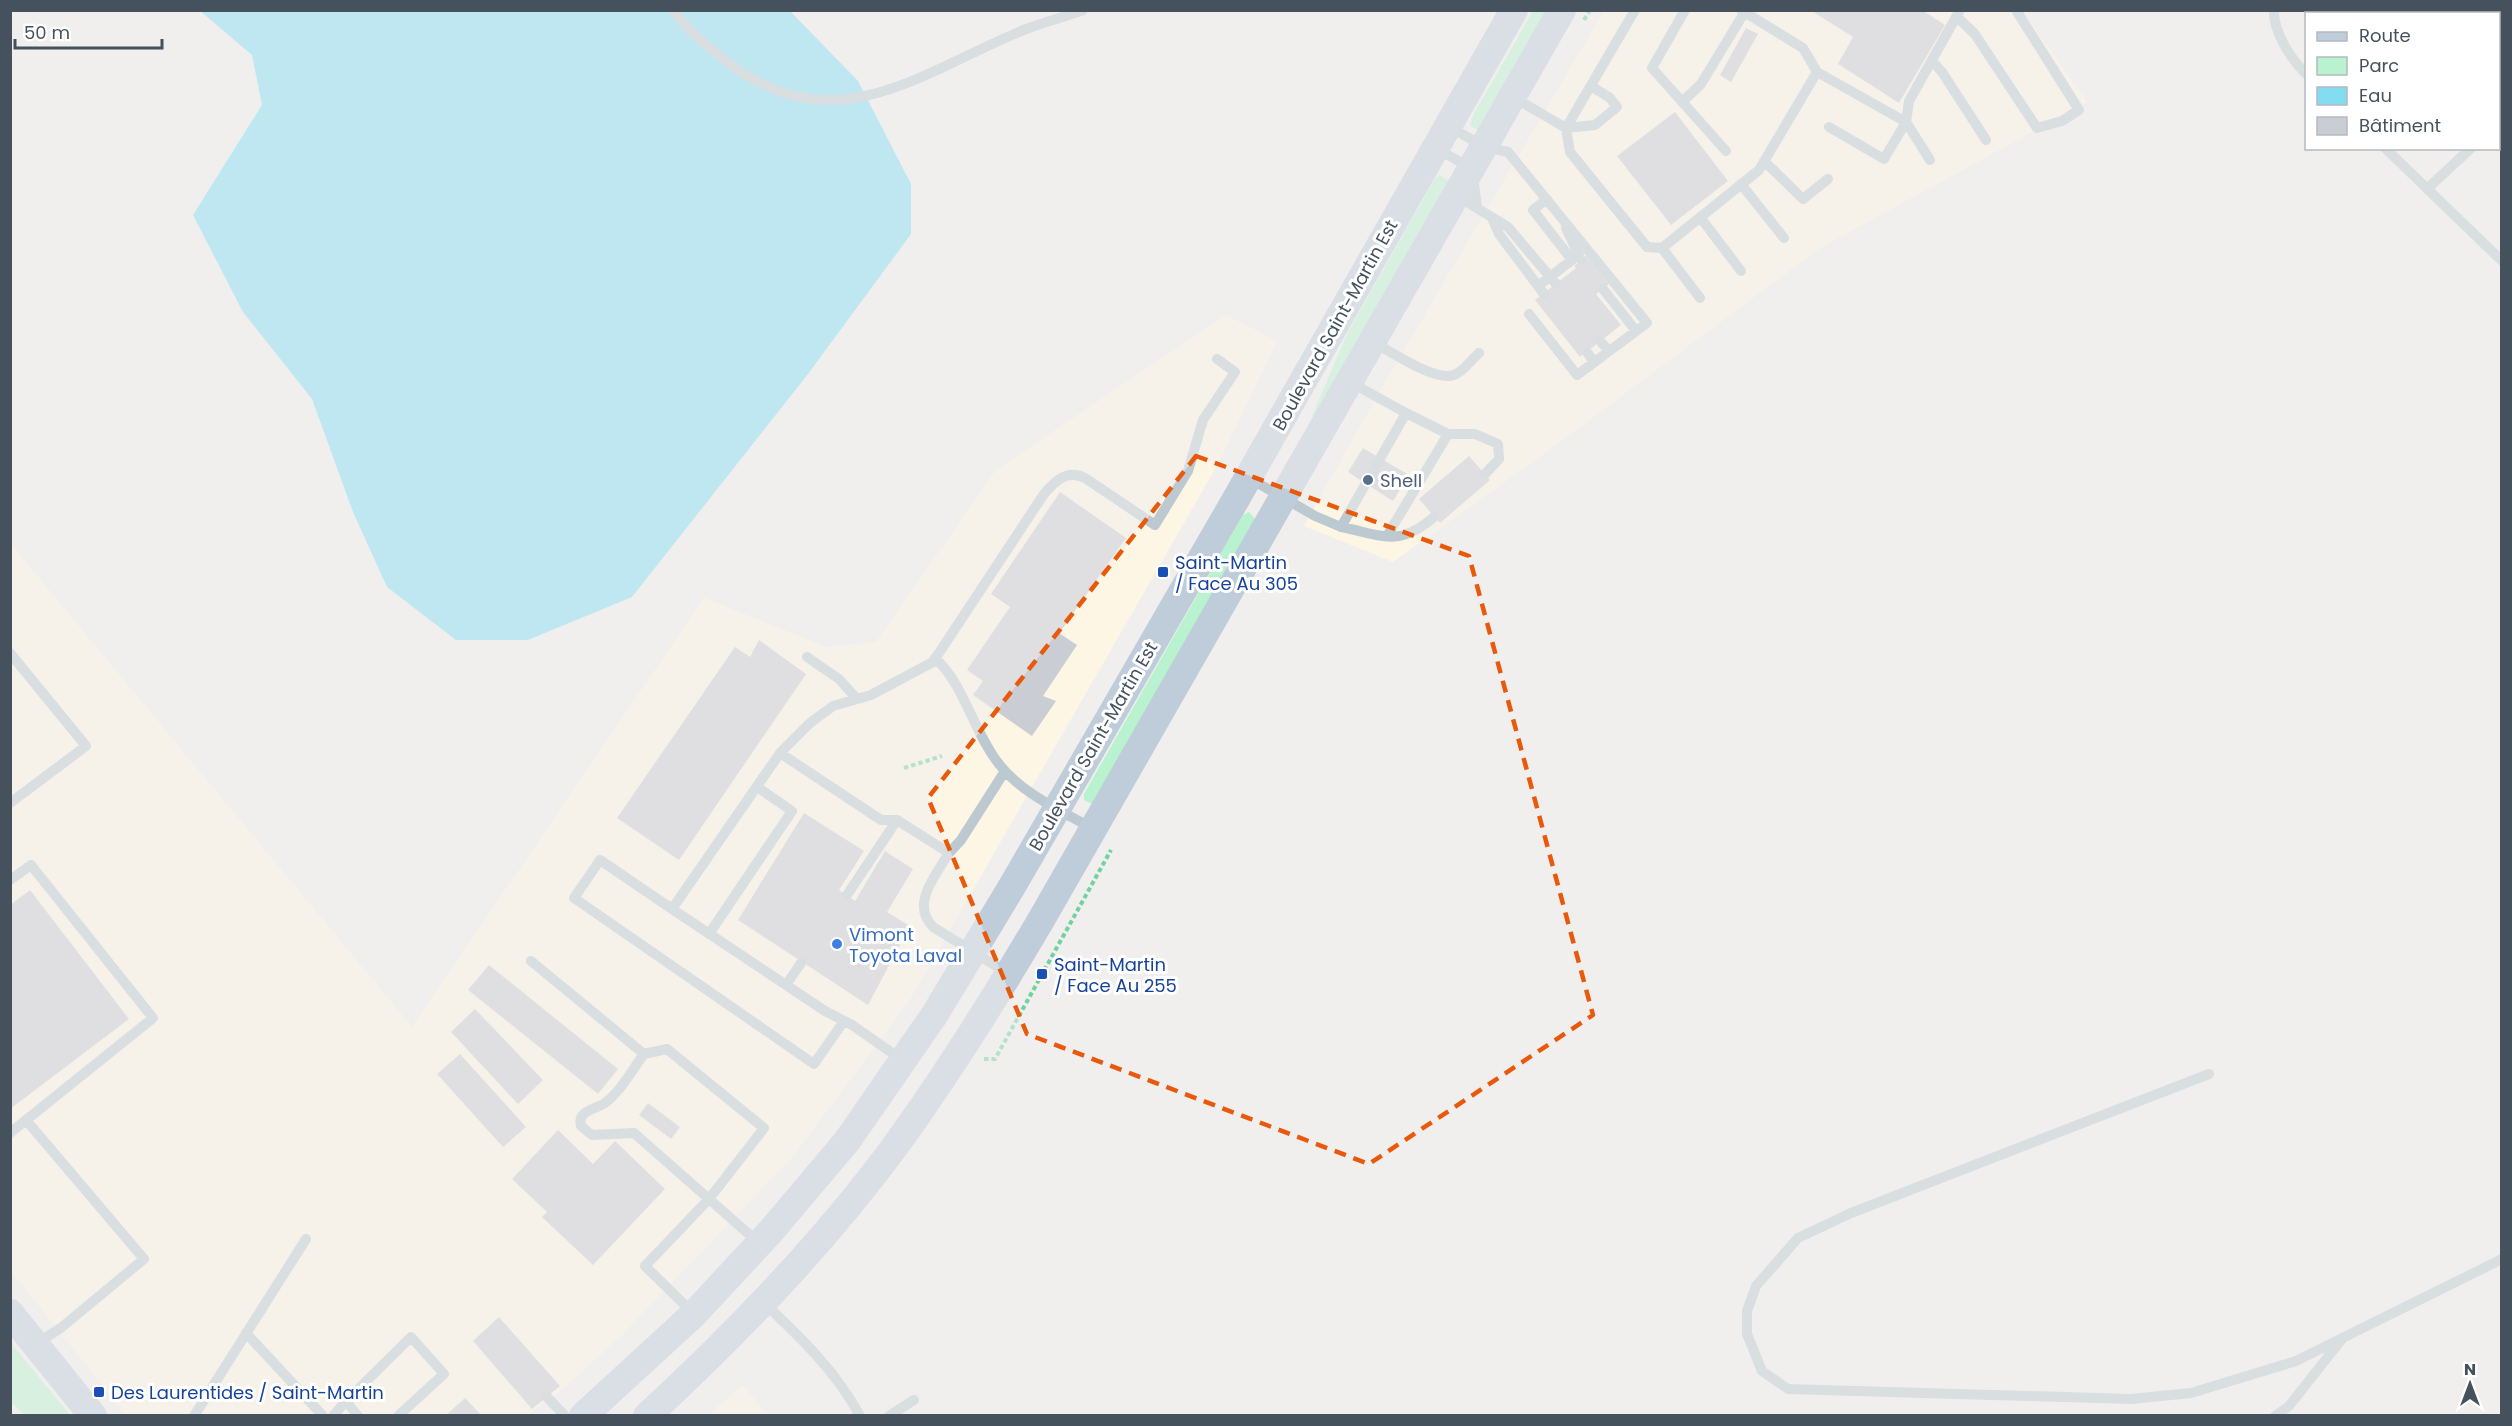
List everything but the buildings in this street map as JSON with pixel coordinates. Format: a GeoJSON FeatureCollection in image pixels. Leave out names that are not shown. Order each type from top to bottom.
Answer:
{"type":"FeatureCollection","features":[{"type":"Feature","properties":{"kind":"main road","name":"Boulevard Saint-Martin Est"},"geometry":{"type":"LineString","coordinates":[[583,1416],[694,1314],[759,1244],[847,1141],[903,1061],[974,952],[1058,808],[1249,478],[1514,10]]}},
{"type":"Feature","properties":{"kind":"main road"},"geometry":{"type":"LineString","coordinates":[[658,1412],[763,1302],[834,1223],[892,1150],[967,1042],[1093,829],[1372,342],[1467,201],[1478,158],[1562,10]]}},
{"type":"Feature","properties":{"kind":"main road"},"geometry":{"type":"LineString","coordinates":[[10,1313],[93,1416]]}},
{"type":"Feature","properties":{"kind":"lane"},"geometry":{"type":"LineString","coordinates":[[673,10],[704,44],[760,84],[790,95],[821,101],[853,100],[881,93],[923,77],[1026,30],[1083,10]]}},
{"type":"Feature","properties":{"kind":"lane"},"geometry":{"type":"LineString","coordinates":[[1635,10],[1566,128],[1570,152],[1647,247],[1662,248],[1759,170],[1817,72]]}},
{"type":"Feature","properties":{"kind":"lane"},"geometry":{"type":"LineString","coordinates":[[1685,10],[1652,68],[1726,151]]}},
{"type":"Feature","properties":{"kind":"lane"},"geometry":{"type":"LineString","coordinates":[[1829,128],[1884,159],[1906,122],[1909,101],[1959,14],[2037,128],[2062,121],[2079,110],[2016,10]]}},
{"type":"Feature","properties":{"kind":"lane"},"geometry":{"type":"LineString","coordinates":[[2274,10],[2273,24],[2305,72]]}},
{"type":"Feature","properties":{"kind":"lane"},"geometry":{"type":"LineString","coordinates":[[1682,102],[1701,84],[1743,12],[1803,48],[1817,72],[1906,122],[1930,160]]}},
{"type":"Feature","properties":{"kind":"lane"},"geometry":{"type":"LineString","coordinates":[[1932,61],[1942,72],[1986,140]]}},
{"type":"Feature","properties":{"kind":"lane"},"geometry":{"type":"LineString","coordinates":[[1513,97],[1566,128],[1595,126],[1617,107],[1610,98],[1591,86]]}},
{"type":"Feature","properties":{"kind":"lane"},"geometry":{"type":"LineString","coordinates":[[1442,137],[1478,158],[1508,152],[1647,323],[1577,375],[1529,314]]}},
{"type":"Feature","properties":{"kind":"lane"},"geometry":{"type":"LineString","coordinates":[[1442,137],[1478,158]]}},
{"type":"Feature","properties":{"kind":"lane"},"geometry":{"type":"LineString","coordinates":[[2387,150],[2502,261]]}},
{"type":"Feature","properties":{"kind":"lane"},"geometry":{"type":"LineString","coordinates":[[2427,189],[2469,150]]}},
{"type":"Feature","properties":{"kind":"lane"},"geometry":{"type":"LineString","coordinates":[[1764,160],[1803,199],[1828,179]]}},
{"type":"Feature","properties":{"kind":"lane"},"geometry":{"type":"LineString","coordinates":[[1742,184],[1784,237]]}},
{"type":"Feature","properties":{"kind":"lane"},"geometry":{"type":"LineString","coordinates":[[1492,218],[1498,234],[1541,290],[1572,260],[1533,210],[1547,199]]}},
{"type":"Feature","properties":{"kind":"lane"},"geometry":{"type":"LineString","coordinates":[[1467,201],[1508,227],[1553,280]]}},
{"type":"Feature","properties":{"kind":"lane"},"geometry":{"type":"LineString","coordinates":[[1558,213],[1581,260]]}},
{"type":"Feature","properties":{"kind":"lane"},"geometry":{"type":"LineString","coordinates":[[1700,217],[1742,271]]}},
{"type":"Feature","properties":{"kind":"lane"},"geometry":{"type":"LineString","coordinates":[[1662,248],[1700,298]]}},
{"type":"Feature","properties":{"kind":"lane"},"geometry":{"type":"LineString","coordinates":[[1602,289],[1636,331]]}},
{"type":"Feature","properties":{"kind":"lane"},"geometry":{"type":"LineString","coordinates":[[1600,341],[1609,351]]}},
{"type":"Feature","properties":{"kind":"lane"},"geometry":{"type":"LineString","coordinates":[[1372,342],[1419,368],[1443,375],[1458,372],[1479,354]]}},
{"type":"Feature","properties":{"kind":"lane"},"geometry":{"type":"LineString","coordinates":[[1587,352],[1594,362]]}},
{"type":"Feature","properties":{"kind":"lane"},"geometry":{"type":"LineString","coordinates":[[672,909],[780,753],[823,712],[924,668],[935,658],[1044,494],[1058,479],[1072,475],[1085,478],[1155,525],[1188,471],[1203,420],[1235,372],[1217,359]]}},
{"type":"Feature","properties":{"kind":"lane"},"geometry":{"type":"LineString","coordinates":[[1349,382],[1448,434],[1475,434],[1498,444],[1499,459],[1485,474]]}},
{"type":"Feature","properties":{"kind":"lane"},"geometry":{"type":"LineString","coordinates":[[1341,527],[1406,413]]}},
{"type":"Feature","properties":{"kind":"lane"},"geometry":{"type":"LineString","coordinates":[[1387,536],[1448,434]]}},
{"type":"Feature","properties":{"kind":"lane"},"geometry":{"type":"LineString","coordinates":[[1249,478],[1341,527],[1402,538],[1434,517]]}},
{"type":"Feature","properties":{"kind":"lane"},"geometry":{"type":"LineString","coordinates":[[10,653],[86,746],[10,803]]}},
{"type":"Feature","properties":{"kind":"lane"},"geometry":{"type":"LineString","coordinates":[[807,657],[839,680],[856,699]]}},
{"type":"Feature","properties":{"kind":"lane"},"geometry":{"type":"LineString","coordinates":[[935,658],[946,670],[981,735],[1005,771],[1093,829]]}},
{"type":"Feature","properties":{"kind":"lane"},"geometry":{"type":"LineString","coordinates":[[780,753],[881,820],[897,820],[949,853]]}},
{"type":"Feature","properties":{"kind":"lane"},"geometry":{"type":"LineString","coordinates":[[1005,771],[962,840],[949,853],[925,896],[926,918],[933,927],[1009,974]]}},
{"type":"Feature","properties":{"kind":"lane"},"geometry":{"type":"LineString","coordinates":[[709,934],[792,811],[757,787]]}},
{"type":"Feature","properties":{"kind":"lane"},"geometry":{"type":"LineString","coordinates":[[847,895],[897,820]]}},
{"type":"Feature","properties":{"kind":"lane"},"geometry":{"type":"LineString","coordinates":[[844,1021],[814,1064],[574,898],[600,860],[709,934],[844,1021],[903,1061]]}},
{"type":"Feature","properties":{"kind":"lane"},"geometry":{"type":"LineString","coordinates":[[10,880],[31,865],[153,1018],[10,1133]]}},
{"type":"Feature","properties":{"kind":"lane"},"geometry":{"type":"LineString","coordinates":[[531,961],[644,1054]]}},
{"type":"Feature","properties":{"kind":"lane"},"geometry":{"type":"LineString","coordinates":[[786,985],[801,963]]}},
{"type":"Feature","properties":{"kind":"lane"},"geometry":{"type":"LineString","coordinates":[[694,1314],[645,1266],[709,1199],[764,1128],[667,1049],[644,1054],[612,1097],[583,1113],[580,1119],[581,1126],[592,1135],[634,1134],[709,1199],[759,1244]]}},
{"type":"Feature","properties":{"kind":"lane"},"geometry":{"type":"LineString","coordinates":[[2209,1074],[1851,1213],[1798,1238],[1756,1286],[1747,1311],[1747,1334],[1762,1371],[1788,1389],[2131,1400],[2191,1393],[2296,1360],[2502,1259]]}},
{"type":"Feature","properties":{"kind":"lane"},"geometry":{"type":"LineString","coordinates":[[26,1120],[144,1259],[62,1327],[36,1344]]}},
{"type":"Feature","properties":{"kind":"lane"},"geometry":{"type":"LineString","coordinates":[[194,1416],[306,1239]]}},
{"type":"Feature","properties":{"kind":"lane"},"geometry":{"type":"LineString","coordinates":[[763,1302],[818,1356],[850,1398],[860,1416]]}},
{"type":"Feature","properties":{"kind":"lane"},"geometry":{"type":"LineString","coordinates":[[246,1333],[323,1416]]}},
{"type":"Feature","properties":{"kind":"lane"},"geometry":{"type":"LineString","coordinates":[[333,1416],[411,1337],[444,1374],[398,1416]]}},
{"type":"Feature","properties":{"kind":"lane"},"geometry":{"type":"LineString","coordinates":[[2275,1416],[2289,1406],[2344,1337]]}},
{"type":"Feature","properties":{"kind":"lane"},"geometry":{"type":"LineString","coordinates":[[547,1396],[565,1416]]}},
{"type":"Feature","properties":{"kind":"lane"},"geometry":{"type":"LineString","coordinates":[[888,1416],[914,1400]]}},
{"type":"Feature","properties":{"kind":"lane"},"geometry":{"type":"LineString","coordinates":[[346,1401],[356,1415]]}},
{"type":"Feature","properties":{"kind":"path"},"geometry":{"type":"LineString","coordinates":[[904,768],[942,756]]}},
{"type":"Feature","properties":{"kind":"highlighted area"},"geometry":{"type":"Polygon","coordinates":[[[1196,456],[1469,556],[1593,1015],[1369,1164],[1027,1034],[928,798],[1196,456]]]}},
{"type":"Feature","properties":{"kind":"shaded area"},"geometry":{"type":"Polygon","coordinates":[[[1604,11],[2023,11],[2087,102],[1820,248],[1541,456],[1393,562],[1304,526],[1380,391],[1604,11]]]}},
{"type":"Feature","properties":{"kind":"shaded area"},"geometry":{"type":"Polygon","coordinates":[[[1226,315],[1277,341],[1219,462],[909,1001],[794,1155],[621,1336],[565,1387],[528,1415],[126,1415],[11,1271],[10,543],[412,1027],[704,598],[826,647],[876,642],[996,470],[1226,315]]]}},
{"type":"Feature","properties":{"kind":"shaded area"},"geometry":{"type":"Polygon","coordinates":[[[743,1385],[767,1415],[708,1415],[743,1385]]]}},
{"type":"Feature","properties":{"kind":"green space"},"geometry":{"type":"Polygon","coordinates":[[[1533,11],[1549,11],[1478,130],[1470,126],[1473,115],[1533,11]]]}},
{"type":"Feature","properties":{"kind":"green space"},"geometry":{"type":"Polygon","coordinates":[[[1441,176],[1449,181],[1315,418],[1312,416],[1348,332],[1436,177],[1441,176]]]}},
{"type":"Feature","properties":{"kind":"green space"},"geometry":{"type":"Polygon","coordinates":[[[1249,512],[1256,520],[1093,803],[1084,800],[1084,794],[1243,515],[1249,512]]]}},
{"type":"Feature","properties":{"kind":"green space"},"geometry":{"type":"Polygon","coordinates":[[[10,1342],[70,1415],[24,1415],[11,1402],[10,1342]]]}},
{"type":"Feature","properties":{"kind":"water"},"geometry":{"type":"Polygon","coordinates":[[[199,10],[790,11],[858,81],[911,184],[911,234],[808,374],[632,597],[528,640],[456,640],[387,587],[353,512],[312,399],[243,312],[193,215],[262,105],[252,55],[199,10]]]}},
{"type":"Feature","properties":{"kind":"place","name":"Shell"},"geometry":{"type":"Point","coordinates":[1368,480]}},
{"type":"Feature","properties":{"kind":"place","name":"Saint-Martin / Face Au 305"},"geometry":{"type":"Point","coordinates":[1163,572]}},
{"type":"Feature","properties":{"kind":"place","name":"Vimont Toyota Laval"},"geometry":{"type":"Point","coordinates":[837,944]}},
{"type":"Feature","properties":{"kind":"place","name":"Saint-Martin / Face Au 255"},"geometry":{"type":"Point","coordinates":[1042,974]}},
{"type":"Feature","properties":{"kind":"place","name":"Des Laurentides / Saint-Martin"},"geometry":{"type":"Point","coordinates":[99,1392]}}]}
